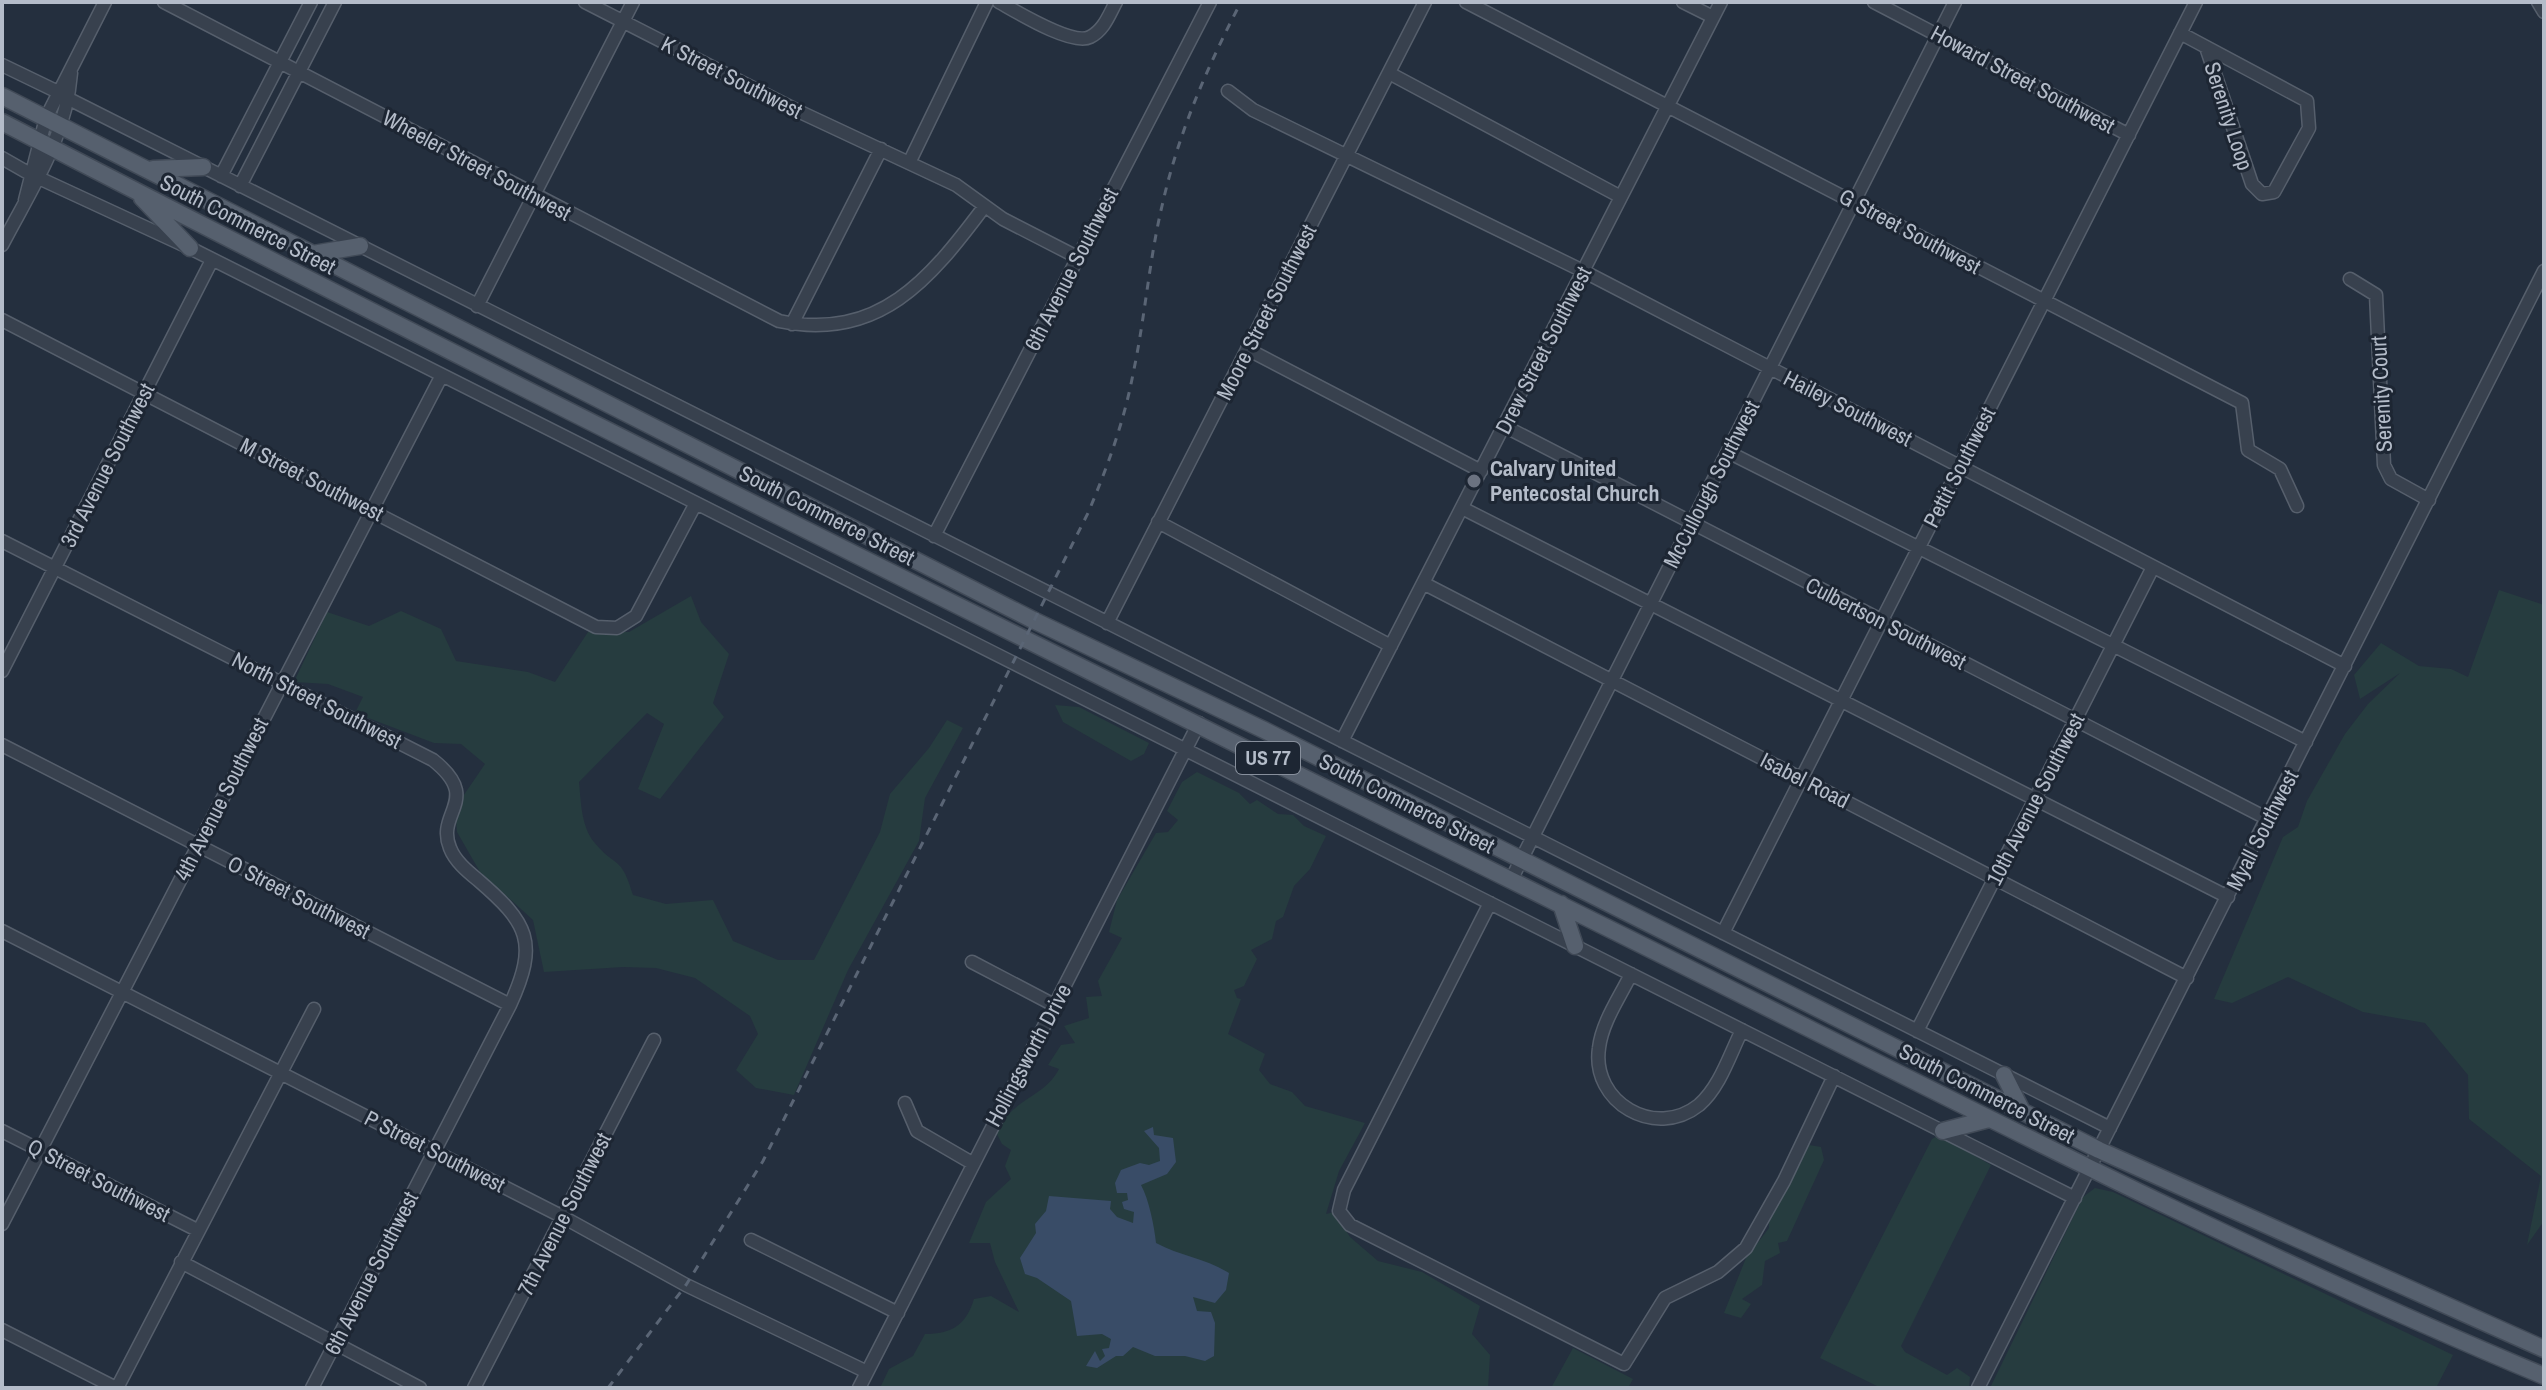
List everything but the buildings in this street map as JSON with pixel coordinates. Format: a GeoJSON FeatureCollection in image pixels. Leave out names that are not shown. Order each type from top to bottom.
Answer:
{"type":"FeatureCollection","features":[{"type":"Feature","properties":{"kind":"main road","name":"South Commerce Street"},"geometry":{"type":"LineString","coordinates":[[2,96],[1035,621],[1264,730],[2099,1150],[2544,1349]]}},
{"type":"Feature","properties":{"kind":"main road","name":"South Commerce Street"},"geometry":{"type":"LineString","coordinates":[[2,122],[453,354],[699,474],[1024,641],[1199,723],[2167,1208],[2544,1376]]}},
{"type":"Feature","properties":{"kind":"main road"},"geometry":{"type":"LineString","coordinates":[[150,169],[203,167]]}},
{"type":"Feature","properties":{"kind":"main road"},"geometry":{"type":"LineString","coordinates":[[133,188],[190,248]]}},
{"type":"Feature","properties":{"kind":"main road"},"geometry":{"type":"LineString","coordinates":[[313,254],[360,246]]}},
{"type":"Feature","properties":{"kind":"main road"},"geometry":{"type":"LineString","coordinates":[[1199,723],[1206,719],[1244,731],[1264,730]]}},
{"type":"Feature","properties":{"kind":"main road"},"geometry":{"type":"LineString","coordinates":[[1561,904],[1575,946]]}},
{"type":"Feature","properties":{"kind":"main road"},"geometry":{"type":"LineString","coordinates":[[2004,1075],[2022,1111]]}},
{"type":"Feature","properties":{"kind":"main road"},"geometry":{"type":"LineString","coordinates":[[1943,1131],[1989,1119]]}},
{"type":"Feature","properties":{"kind":"street"},"geometry":{"type":"LineString","coordinates":[[2,245],[36,176],[72,66],[105,2]]}},
{"type":"Feature","properties":{"kind":"street","name":"Wheeler Street Southwest"},"geometry":{"type":"LineString","coordinates":[[164,2],[779,321],[792,324]]}},
{"type":"Feature","properties":{"kind":"street"},"geometry":{"type":"LineString","coordinates":[[221,176],[311,2]]}},
{"type":"Feature","properties":{"kind":"street"},"geometry":{"type":"LineString","coordinates":[[240,186],[335,2]]}},
{"type":"Feature","properties":{"kind":"street","name":"K Street Southwest"},"geometry":{"type":"LineString","coordinates":[[585,2],[909,163]]}},
{"type":"Feature","properties":{"kind":"street"},"geometry":{"type":"LineString","coordinates":[[477,306],[633,2]]}},
{"type":"Feature","properties":{"kind":"street"},"geometry":{"type":"LineString","coordinates":[[987,2],[909,163],[956,185],[984,207],[1077,257]]}},
{"type":"Feature","properties":{"kind":"street"},"geometry":{"type":"LineString","coordinates":[[999,2],[1077,40],[1093,36],[1100,30],[1116,2]]}},
{"type":"Feature","properties":{"kind":"street","name":"6th Avenue Southwest"},"geometry":{"type":"LineString","coordinates":[[934,536],[1210,2]]}},
{"type":"Feature","properties":{"kind":"street","name":"Moore Street Southwest"},"geometry":{"type":"LineString","coordinates":[[1107,623],[1425,2]]}},
{"type":"Feature","properties":{"kind":"street","name":"G Street Southwest"},"geometry":{"type":"LineString","coordinates":[[1466,2],[2242,403],[2248,450],[2280,469],[2297,506]]}},
{"type":"Feature","properties":{"kind":"street"},"geometry":{"type":"LineString","coordinates":[[1683,2],[1713,17]]}},
{"type":"Feature","properties":{"kind":"street","name":"Drew Street Southwest"},"geometry":{"type":"LineString","coordinates":[[1342,741],[1721,2]]}},
{"type":"Feature","properties":{"kind":"street","name":"Howard Street Southwest"},"geometry":{"type":"LineString","coordinates":[[1874,2],[2129,135]]}},
{"type":"Feature","properties":{"kind":"street","name":"McCullough Southwest"},"geometry":{"type":"LineString","coordinates":[[1511,880],[1955,2]]}},
{"type":"Feature","properties":{"kind":"street","name":"Pettit Southwest"},"geometry":{"type":"LineString","coordinates":[[1723,933],[2196,2]]}},
{"type":"Feature","properties":{"kind":"street"},"geometry":{"type":"LineString","coordinates":[[2538,2],[2544,12]]}},
{"type":"Feature","properties":{"kind":"street","name":"Serenity Loop"},"geometry":{"type":"LineString","coordinates":[[2180,33],[2307,101],[2309,128],[2274,192],[2262,194],[2252,184],[2206,47]]}},
{"type":"Feature","properties":{"kind":"street"},"geometry":{"type":"LineString","coordinates":[[2,65],[2110,1128]]}},
{"type":"Feature","properties":{"kind":"street"},"geometry":{"type":"LineString","coordinates":[[1389,73],[1621,197]]}},
{"type":"Feature","properties":{"kind":"street","name":"Hailey Southwest"},"geometry":{"type":"LineString","coordinates":[[1228,91],[1253,110],[1346,158],[1583,271],[2345,666]]}},
{"type":"Feature","properties":{"kind":"street"},"geometry":{"type":"LineString","coordinates":[[881,149],[792,324],[842,324],[891,306],[938,265],[984,207]]}},
{"type":"Feature","properties":{"kind":"street"},"geometry":{"type":"LineString","coordinates":[[2,158],[190,248],[2075,1198]]}},
{"type":"Feature","properties":{"kind":"street","name":"3rd Avenue Southwest"},"geometry":{"type":"LineString","coordinates":[[2,671],[212,260]]}},
{"type":"Feature","properties":{"kind":"street","name":"Myall Southwest"},"geometry":{"type":"LineString","coordinates":[[1978,1388],[2544,271]]}},
{"type":"Feature","properties":{"kind":"street","name":"Serenity Court"},"geometry":{"type":"LineString","coordinates":[[2350,279],[2376,295],[2384,465],[2391,479],[2429,500]]}},
{"type":"Feature","properties":{"kind":"street","name":"M Street Southwest"},"geometry":{"type":"LineString","coordinates":[[2,320],[604,628],[623,626],[640,608],[696,503]]}},
{"type":"Feature","properties":{"kind":"street"},"geometry":{"type":"LineString","coordinates":[[1247,349],[1481,471]]}},
{"type":"Feature","properties":{"kind":"street","name":"4th Avenue Southwest"},"geometry":{"type":"LineString","coordinates":[[2,1224],[442,375]]}},
{"type":"Feature","properties":{"kind":"street","name":"Culbertson Southwest"},"geometry":{"type":"LineString","coordinates":[[1504,426],[2268,819]]}},
{"type":"Feature","properties":{"kind":"street"},"geometry":{"type":"LineString","coordinates":[[1728,452],[2306,742]]}},
{"type":"Feature","properties":{"kind":"street"},"geometry":{"type":"LineString","coordinates":[[1462,508],[2228,897]]}},
{"type":"Feature","properties":{"kind":"street"},"geometry":{"type":"LineString","coordinates":[[1158,522],[1391,646]]}},
{"type":"Feature","properties":{"kind":"street","name":"North Street Southwest"},"geometry":{"type":"LineString","coordinates":[[2,541],[419,751],[450,775],[458,797],[448,832],[451,851],[517,918],[527,942]]}},
{"type":"Feature","properties":{"kind":"street","name":"10th Avenue Southwest"},"geometry":{"type":"LineString","coordinates":[[1917,1031],[2153,567]]}},
{"type":"Feature","properties":{"kind":"street","name":"Isabel Road"},"geometry":{"type":"LineString","coordinates":[[1423,583],[2187,978]]}},
{"type":"Feature","properties":{"kind":"street","name":"Hollingsworth Drive"},"geometry":{"type":"LineString","coordinates":[[859,1388],[1199,723]]}},
{"type":"Feature","properties":{"kind":"street","name":"O Street Southwest"},"geometry":{"type":"LineString","coordinates":[[2,745],[510,1005]]}},
{"type":"Feature","properties":{"kind":"street"},"geometry":{"type":"LineString","coordinates":[[1490,903],[1344,1190],[1339,1211],[1344,1220],[1624,1364],[1665,1298],[1718,1272],[1739,1256],[1764,1221],[1834,1076]]}},
{"type":"Feature","properties":{"kind":"street","name":"P Street Southwest"},"geometry":{"type":"LineString","coordinates":[[2,931],[563,1217],[686,1285],[867,1372]]}},
{"type":"Feature","properties":{"kind":"street","name":"6th Avenue Southwest"},"geometry":{"type":"LineString","coordinates":[[312,1388],[524,976],[527,942]]}},
{"type":"Feature","properties":{"kind":"street"},"geometry":{"type":"LineString","coordinates":[[972,962],[1054,1005]]}},
{"type":"Feature","properties":{"kind":"street"},"geometry":{"type":"LineString","coordinates":[[1631,974],[1604,1030],[1598,1059],[1609,1093],[1630,1113],[1666,1118],[1699,1105],[1714,1086],[1742,1030]]}},
{"type":"Feature","properties":{"kind":"street"},"geometry":{"type":"LineString","coordinates":[[2,1330],[117,1388],[314,1009]]}},
{"type":"Feature","properties":{"kind":"street","name":"7th Avenue Southwest"},"geometry":{"type":"LineString","coordinates":[[474,1388],[654,1040]]}},
{"type":"Feature","properties":{"kind":"street"},"geometry":{"type":"LineString","coordinates":[[905,1103],[917,1131],[972,1163]]}},
{"type":"Feature","properties":{"kind":"street","name":"Q Street Southwest"},"geometry":{"type":"LineString","coordinates":[[2,1131],[197,1230]]}},
{"type":"Feature","properties":{"kind":"street"},"geometry":{"type":"LineString","coordinates":[[751,1240],[898,1313]]}},
{"type":"Feature","properties":{"kind":"street"},"geometry":{"type":"LineString","coordinates":[[181,1262],[420,1388]]}},
{"type":"Feature","properties":{"kind":"green space"},"geometry":{"type":"Polygon","coordinates":[[[2499,590],[2544,605],[2544,1221],[2527,1245],[2541,1176],[2469,1119],[2468,1075],[2425,1023],[2363,1012],[2288,977],[2232,1003],[2214,999],[2283,837],[2298,827],[2307,801],[2345,734],[2368,704],[2400,673],[2360,699],[2354,675],[2381,643],[2419,666],[2451,669],[2468,677],[2499,590]]]}},
{"type":"Feature","properties":{"kind":"green space"},"geometry":{"type":"Polygon","coordinates":[[[691,596],[701,622],[729,654],[713,703],[724,717],[660,799],[638,789],[664,724],[647,713],[579,782],[586,829],[594,842],[621,867],[633,895],[666,904],[713,900],[733,941],[778,960],[814,960],[880,832],[890,794],[929,748],[947,720],[963,728],[925,798],[919,841],[848,970],[794,1095],[756,1088],[736,1070],[758,1034],[750,1016],[695,978],[656,968],[544,972],[533,920],[480,872],[457,832],[455,808],[485,764],[461,744],[434,743],[355,713],[363,697],[328,684],[294,682],[327,612],[369,626],[401,611],[441,629],[456,661],[528,672],[555,682],[588,632],[629,632],[691,596]]]}},
{"type":"Feature","properties":{"kind":"green space"},"geometry":{"type":"Polygon","coordinates":[[[1055,705],[1079,707],[1149,743],[1144,754],[1131,761],[1063,722],[1055,705]]]}},
{"type":"Feature","properties":{"kind":"green space"},"geometry":{"type":"Polygon","coordinates":[[[1197,772],[1239,793],[1250,804],[1257,800],[1278,814],[1293,815],[1304,826],[1326,836],[1310,869],[1294,886],[1283,917],[1276,921],[1272,939],[1251,950],[1257,959],[1244,986],[1234,990],[1237,998],[1241,999],[1228,1034],[1265,1054],[1259,1070],[1270,1084],[1292,1092],[1305,1106],[1365,1123],[1339,1171],[1326,1214],[1334,1212],[1350,1237],[1378,1261],[1422,1272],[1480,1306],[1472,1334],[1490,1355],[1488,1388],[880,1388],[889,1369],[913,1356],[925,1334],[950,1330],[962,1322],[974,1299],[991,1296],[1019,1312],[995,1262],[990,1243],[969,1243],[986,1202],[1011,1179],[1005,1166],[1011,1150],[1002,1144],[996,1132],[1011,1111],[1053,1079],[1059,1069],[1048,1065],[1061,1045],[1075,1043],[1064,1026],[1089,1018],[1086,997],[1102,996],[1098,981],[1122,938],[1109,932],[1117,900],[1156,833],[1168,832],[1178,820],[1167,811],[1182,782],[1197,772]]]}},
{"type":"Feature","properties":{"kind":"green space"},"geometry":{"type":"Polygon","coordinates":[[[1939,1135],[1991,1165],[1901,1346],[1905,1352],[1947,1375],[1957,1368],[1970,1377],[1969,1388],[1881,1388],[1820,1358],[1932,1139],[1939,1135]]]}},
{"type":"Feature","properties":{"kind":"green space"},"geometry":{"type":"Polygon","coordinates":[[[1809,1145],[1821,1147],[1824,1160],[1787,1241],[1778,1243],[1780,1253],[1765,1261],[1762,1285],[1742,1299],[1751,1304],[1741,1318],[1724,1313],[1746,1258],[1769,1228],[1769,1219],[1809,1145]]]}},
{"type":"Feature","properties":{"kind":"green space"},"geometry":{"type":"Polygon","coordinates":[[[2095,1188],[2113,1192],[2453,1355],[2436,1388],[1990,1388],[2083,1197],[2095,1188]]]}},
{"type":"Feature","properties":{"kind":"green space"},"geometry":{"type":"Polygon","coordinates":[[[1573,1348],[1633,1379],[1628,1388],[1551,1388],[1573,1348]]]}},
{"type":"Feature","properties":{"kind":"water"},"geometry":{"type":"Polygon","coordinates":[[[1153,1127],[1154,1135],[1173,1138],[1176,1162],[1167,1174],[1141,1185],[1151,1213],[1156,1243],[1229,1273],[1226,1290],[1215,1303],[1193,1297],[1197,1311],[1211,1312],[1215,1323],[1214,1356],[1205,1361],[1185,1356],[1155,1356],[1133,1347],[1123,1356],[1116,1356],[1097,1368],[1086,1366],[1095,1351],[1100,1361],[1105,1356],[1102,1349],[1109,1348],[1111,1339],[1102,1334],[1077,1336],[1071,1301],[1037,1278],[1025,1274],[1020,1258],[1036,1233],[1035,1224],[1046,1211],[1049,1196],[1111,1201],[1110,1209],[1117,1217],[1133,1223],[1134,1212],[1124,1209],[1122,1202],[1128,1200],[1127,1193],[1117,1193],[1115,1183],[1121,1170],[1140,1163],[1149,1165],[1160,1161],[1159,1148],[1144,1131],[1153,1127]]]}},
{"type":"Feature","properties":{"kind":"railway"},"geometry":{"type":"LineString","coordinates":[[608,1388],[686,1285],[763,1161],[1088,513],[1125,410],[1158,227],[1176,153],[1205,76],[1241,2]]}},
{"type":"Feature","properties":{"kind":"place","name":"Calvary United Pentecostal Church"},"geometry":{"type":"Point","coordinates":[1474,481]}}]}
